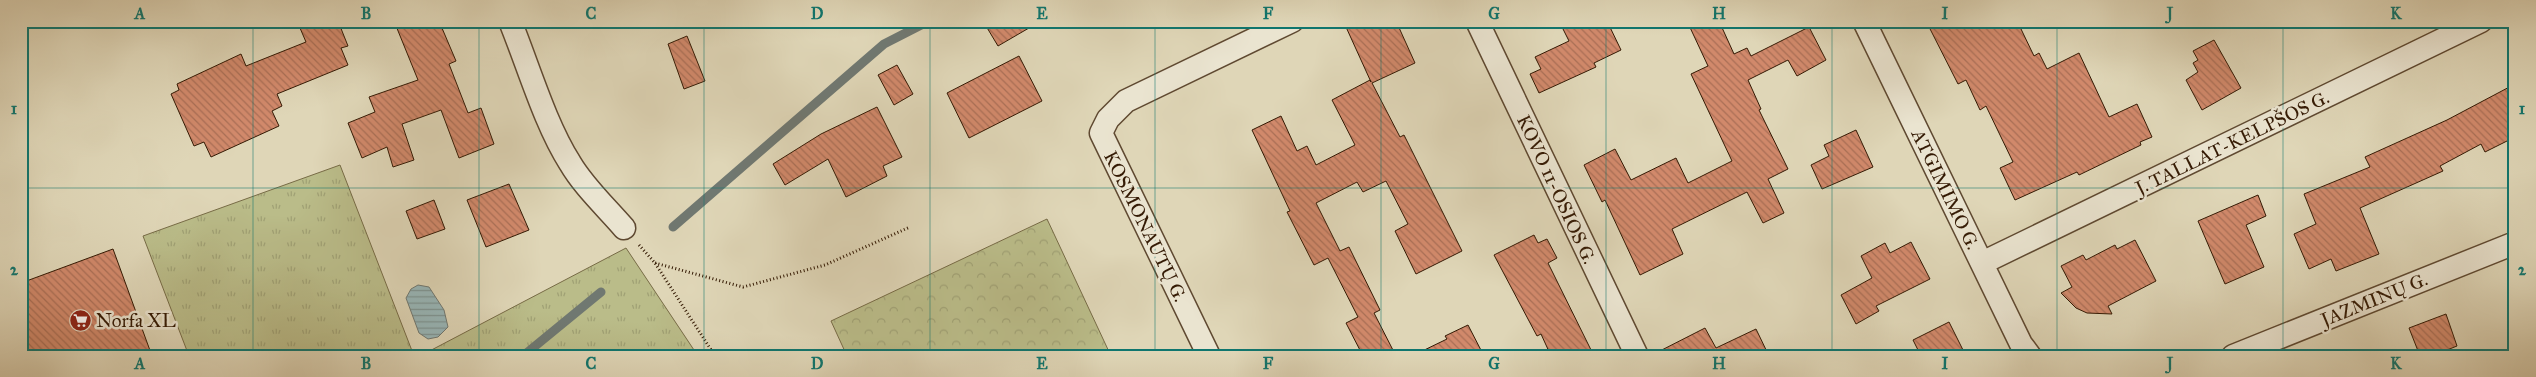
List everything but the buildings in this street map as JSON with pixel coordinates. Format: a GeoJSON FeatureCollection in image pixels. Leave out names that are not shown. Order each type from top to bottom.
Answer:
{"type":"FeatureCollection","features":[{"type":"Feature","properties":{"kind":"street"},"geometry":{"type":"LineString","coordinates":[[510,21],[557,137],[570,163],[624,228]]}},
{"type":"Feature","properties":{"kind":"street","name":"KOSMONAUTŲ G."},"geometry":{"type":"LineString","coordinates":[[1209,356],[1101,133],[1108,118],[1126,101],[1292,21]]}},
{"type":"Feature","properties":{"kind":"street","name":"KOVO 11-OSIOS G."},"geometry":{"type":"LineString","coordinates":[[1477,21],[1637,356]]}},
{"type":"Feature","properties":{"kind":"street","name":"ATGIMIMO G."},"geometry":{"type":"LineString","coordinates":[[1864,21],[2021,344],[2030,356]]}},
{"type":"Feature","properties":{"kind":"street","name":"J. TALLAT-KELPŠOS G."},"geometry":{"type":"LineString","coordinates":[[1982,263],[2480,21]]}},
{"type":"Feature","properties":{"kind":"street","name":"JAZMINŲ G."},"geometry":{"type":"LineString","coordinates":[[2233,356],[2515,242]]}},
{"type":"Feature","properties":{"kind":"path"},"geometry":{"type":"LineString","coordinates":[[655,263],[744,287],[826,265],[910,227]]}},
{"type":"Feature","properties":{"kind":"path"},"geometry":{"type":"LineString","coordinates":[[624,228],[655,263],[715,356]]}},
{"type":"Feature","properties":{"kind":"green space"},"geometry":{"type":"Polygon","coordinates":[[[340,165],[414,356],[189,356],[143,236],[340,165]]]}},
{"type":"Feature","properties":{"kind":"green space"},"geometry":{"type":"Polygon","coordinates":[[[1047,219],[1111,356],[847,356],[831,321],[1047,219]]]}},
{"type":"Feature","properties":{"kind":"green space"},"geometry":{"type":"Polygon","coordinates":[[[626,248],[698,356],[420,356],[626,248]]]}},
{"type":"Feature","properties":{"kind":"water"},"geometry":{"type":"Polygon","coordinates":[[[418,285],[429,287],[444,310],[448,327],[438,337],[428,339],[419,333],[406,298],[411,289],[418,285]]]}},
{"type":"Feature","properties":{"kind":"waterway"},"geometry":{"type":"LineString","coordinates":[[673,227],[884,44],[929,21]]}},
{"type":"Feature","properties":{"kind":"waterway"},"geometry":{"type":"LineString","coordinates":[[523,356],[601,292]]}},
{"type":"Feature","properties":{"kind":"place","name":"Norfa XL"},"geometry":{"type":"Point","coordinates":[80,320]}}]}
